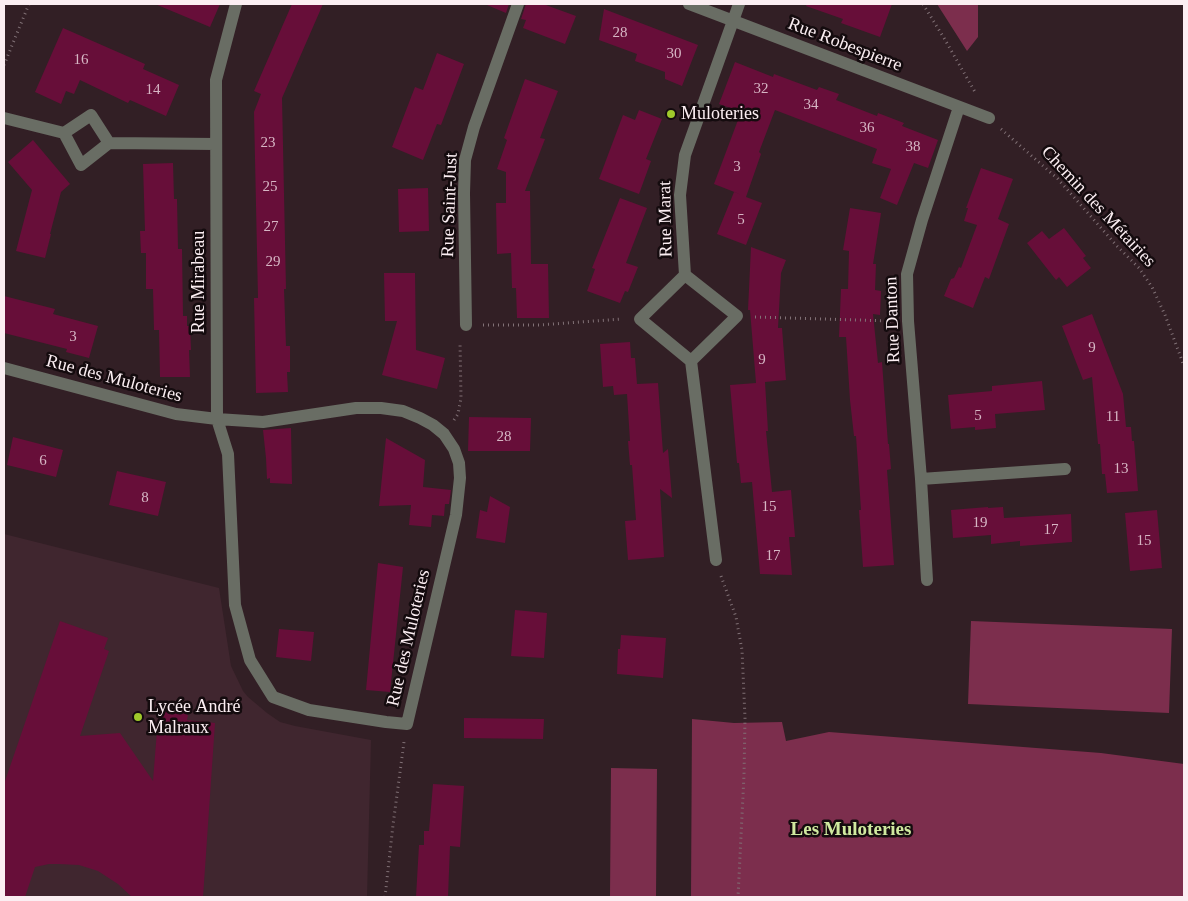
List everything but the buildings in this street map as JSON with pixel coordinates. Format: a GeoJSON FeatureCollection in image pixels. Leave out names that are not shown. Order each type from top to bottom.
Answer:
{"type":"FeatureCollection","features":[{"type":"Feature","properties":{"kind":"street","name":"Rue Mirabeau"},"geometry":{"type":"LineString","coordinates":[[217,419],[216,80],[236,4]]}},
{"type":"Feature","properties":{"kind":"street","name":"Rue Saint-Just"},"geometry":{"type":"LineString","coordinates":[[466,325],[465,160],[474,127],[518,4]]}},
{"type":"Feature","properties":{"kind":"street","name":"Rue Robespierre"},"geometry":{"type":"LineString","coordinates":[[689,4],[989,118]]}},
{"type":"Feature","properties":{"kind":"street","name":"Rue Marat"},"geometry":{"type":"LineString","coordinates":[[737,316],[685,275],[680,195],[685,155],[739,4]]}},
{"type":"Feature","properties":{"kind":"street","name":"Rue Danton"},"geometry":{"type":"LineString","coordinates":[[927,580],[908,321],[907,274],[922,220],[959,107]]}},
{"type":"Feature","properties":{"kind":"street"},"geometry":{"type":"LineString","coordinates":[[4,118],[64,133],[91,115],[109,143]]}},
{"type":"Feature","properties":{"kind":"street"},"geometry":{"type":"LineString","coordinates":[[64,133],[81,165],[109,143],[216,144]]}},
{"type":"Feature","properties":{"kind":"street","name":"Rue Marat"},"geometry":{"type":"LineString","coordinates":[[640,319],[685,275]]}},
{"type":"Feature","properties":{"kind":"street"},"geometry":{"type":"LineString","coordinates":[[691,362],[737,316]]}},
{"type":"Feature","properties":{"kind":"street"},"geometry":{"type":"LineString","coordinates":[[640,319],[691,362],[716,560]]}},
{"type":"Feature","properties":{"kind":"street","name":"Rue des Muloteries"},"geometry":{"type":"LineString","coordinates":[[4,368],[176,414],[263,422],[356,408],[381,408],[403,411],[420,418],[444,434],[454,449],[459,463],[460,478],[456,515],[407,724],[309,710],[273,697],[250,660],[235,605],[228,454],[217,419]]}},
{"type":"Feature","properties":{"kind":"street"},"geometry":{"type":"LineString","coordinates":[[921,479],[1065,469]]}},
{"type":"Feature","properties":{"kind":"path"},"geometry":{"type":"LineString","coordinates":[[4,65],[30,4]]}},
{"type":"Feature","properties":{"kind":"path","name":"Chemin des Métairies"},"geometry":{"type":"LineString","coordinates":[[923,4],[989,118],[1058,179],[1139,268],[1159,301],[1184,366]]}},
{"type":"Feature","properties":{"kind":"path"},"geometry":{"type":"LineString","coordinates":[[737,316],[908,321]]}},
{"type":"Feature","properties":{"kind":"path"},"geometry":{"type":"LineString","coordinates":[[444,434],[458,414],[461,398],[460,333],[466,325],[540,325],[640,319]]}},
{"type":"Feature","properties":{"kind":"path"},"geometry":{"type":"LineString","coordinates":[[716,560],[736,617],[742,650],[745,718],[738,897]]}},
{"type":"Feature","properties":{"kind":"path"},"geometry":{"type":"LineString","coordinates":[[385,897],[392,825],[407,724]]}},
{"type":"Feature","properties":{"kind":"shaded area"},"geometry":{"type":"Polygon","coordinates":[[[937,4],[978,4],[978,37],[967,51],[937,4]]]}},
{"type":"Feature","properties":{"kind":"shaded area","name":"Lycée André Malraux"},"geometry":{"type":"Polygon","coordinates":[[[4,534],[219,588],[231,666],[248,697],[280,722],[371,740],[367,897],[4,897],[4,534]]]}},
{"type":"Feature","properties":{"kind":"shaded area"},"geometry":{"type":"Polygon","coordinates":[[[971,621],[1172,629],[1169,713],[968,704],[971,621]]]}},
{"type":"Feature","properties":{"kind":"shaded area"},"geometry":{"type":"Polygon","coordinates":[[[692,719],[734,723],[782,722],[786,741],[829,732],[1101,753],[1184,764],[1184,897],[691,897],[692,719]]]}},
{"type":"Feature","properties":{"kind":"shaded area"},"geometry":{"type":"Polygon","coordinates":[[[611,768],[657,769],[656,897],[610,897],[611,768]]]}},
{"type":"Feature","properties":{"kind":"place","name":"Muloteries"},"geometry":{"type":"Point","coordinates":[671,114]}},
{"type":"Feature","properties":{"kind":"place","name":"Lycée André Malraux"},"geometry":{"type":"Point","coordinates":[138,717]}},
{"type":"Feature","properties":{"kind":"district","name":"Les Muloteries"},"geometry":{"type":"Point","coordinates":[851,830]}}]}
